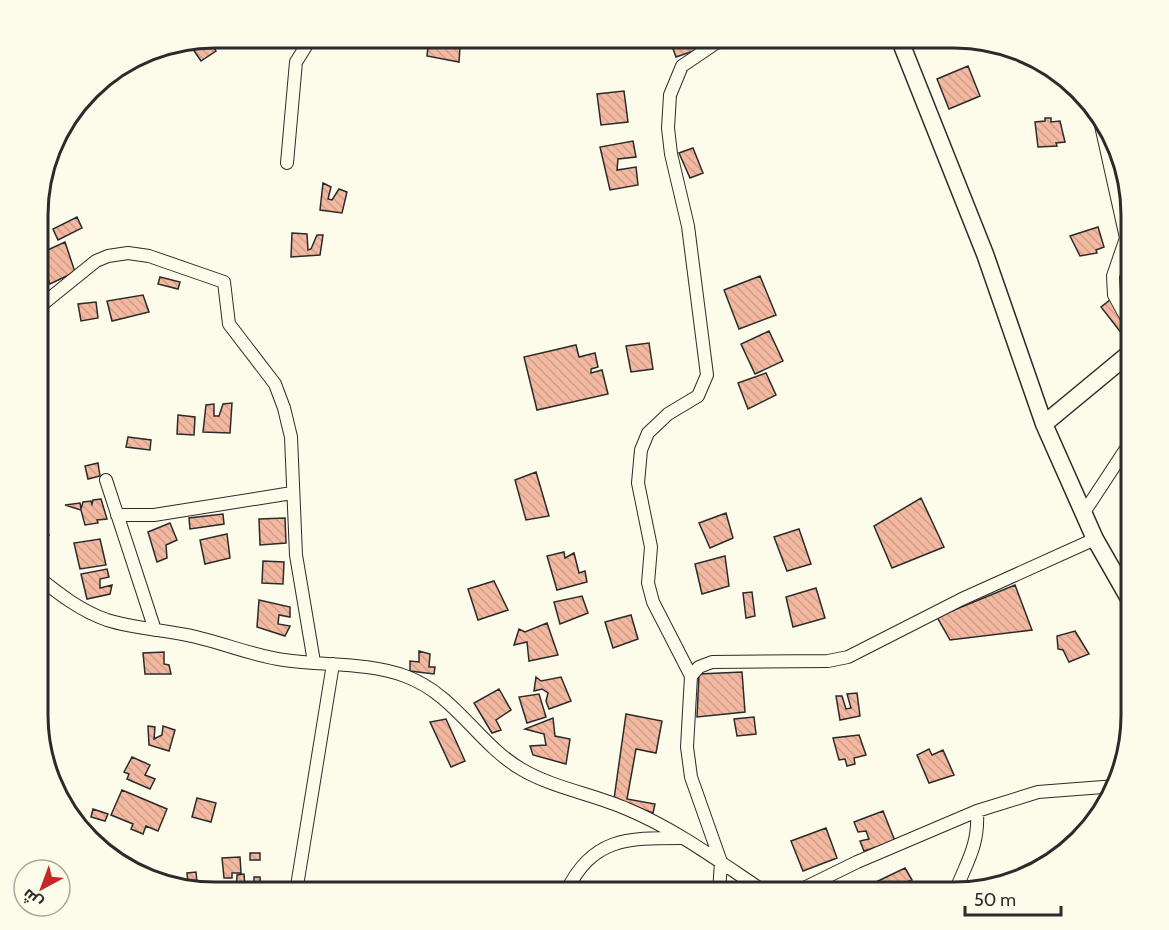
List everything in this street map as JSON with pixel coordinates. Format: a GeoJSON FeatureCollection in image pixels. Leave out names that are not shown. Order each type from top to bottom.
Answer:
{"type":"FeatureCollection","features":[{"type":"Feature","properties":{"kind":"street"},"geometry":{"type":"LineString","coordinates":[[287,163],[296,62],[305,48]]}},
{"type":"Feature","properties":{"kind":"street"},"geometry":{"type":"LineString","coordinates":[[709,48],[682,66],[670,95],[668,128],[688,226],[707,375],[698,396],[668,414],[648,433],[641,450],[638,483],[651,547],[648,583],[653,602],[692,676],[687,747],[700,804],[721,862],[720,882]]}},
{"type":"Feature","properties":{"kind":"street"},"geometry":{"type":"LineString","coordinates":[[907,48],[985,254],[1044,424],[1083,514],[1121,584]]}},
{"type":"Feature","properties":{"kind":"street"},"geometry":{"type":"LineString","coordinates":[[1105,145],[1121,216]]}},
{"type":"Feature","properties":{"kind":"street"},"geometry":{"type":"LineString","coordinates":[[48,300],[96,261],[108,256],[128,253],[149,256],[224,282],[229,324],[275,384],[291,437],[296,555],[314,662]]}},
{"type":"Feature","properties":{"kind":"street"},"geometry":{"type":"LineString","coordinates":[[1121,253],[1113,276],[1114,295],[1121,308]]}},
{"type":"Feature","properties":{"kind":"street"},"geometry":{"type":"LineString","coordinates":[[1044,424],[1121,360]]}},
{"type":"Feature","properties":{"kind":"street"},"geometry":{"type":"LineString","coordinates":[[1083,514],[1121,456]]}},
{"type":"Feature","properties":{"kind":"street"},"geometry":{"type":"LineString","coordinates":[[106,480],[155,630]]}},
{"type":"Feature","properties":{"kind":"street"},"geometry":{"type":"LineString","coordinates":[[117,515],[154,515],[292,493]]}},
{"type":"Feature","properties":{"kind":"street"},"geometry":{"type":"LineString","coordinates":[[692,676],[699,667],[712,662],[828,661],[848,657],[1000,581],[1095,539]]}},
{"type":"Feature","properties":{"kind":"street"},"geometry":{"type":"LineString","coordinates":[[48,585],[63,597],[107,620],[196,637],[254,654],[405,676],[431,688],[452,704],[489,746],[522,770],[628,809],[682,837],[750,882]]}},
{"type":"Feature","properties":{"kind":"street"},"geometry":{"type":"LineString","coordinates":[[298,882],[333,664]]}},
{"type":"Feature","properties":{"kind":"street"},"geometry":{"type":"LineString","coordinates":[[817,882],[867,858],[977,812],[1038,792],[1105,787]]}},
{"type":"Feature","properties":{"kind":"street"},"geometry":{"type":"LineString","coordinates":[[961,882],[975,850],[978,832],[977,812]]}},
{"type":"Feature","properties":{"kind":"street"},"geometry":{"type":"LineString","coordinates":[[571,882],[575,873],[589,857],[609,845],[644,838],[682,837]]}},
{"type":"Feature","properties":{"kind":"building"},"geometry":{"type":"Polygon","coordinates":[[[214,48],[216,51],[201,61],[193,49],[214,48]]]}},
{"type":"Feature","properties":{"kind":"building"},"geometry":{"type":"Polygon","coordinates":[[[428,48],[460,48],[459,62],[427,56],[428,48]]]}},
{"type":"Feature","properties":{"kind":"building"},"geometry":{"type":"Polygon","coordinates":[[[673,48],[702,48],[676,57],[673,48]]]}},
{"type":"Feature","properties":{"kind":"building"},"geometry":{"type":"Polygon","coordinates":[[[968,66],[980,96],[949,109],[937,79],[968,66]]]}},
{"type":"Feature","properties":{"kind":"building"},"geometry":{"type":"Polygon","coordinates":[[[624,91],[628,122],[601,125],[597,94],[624,91]]]}},
{"type":"Feature","properties":{"kind":"building"},"geometry":{"type":"Polygon","coordinates":[[[1045,118],[1051,118],[1051,122],[1060,121],[1065,142],[1056,143],[1057,146],[1038,147],[1035,122],[1045,121],[1045,118]]]}},
{"type":"Feature","properties":{"kind":"building"},"geometry":{"type":"Polygon","coordinates":[[[633,141],[636,157],[618,159],[617,170],[636,167],[638,185],[610,190],[600,147],[633,141]]]}},
{"type":"Feature","properties":{"kind":"building"},"geometry":{"type":"Polygon","coordinates":[[[693,148],[703,173],[690,178],[679,153],[693,148]]]}},
{"type":"Feature","properties":{"kind":"building"},"geometry":{"type":"Polygon","coordinates":[[[323,183],[331,187],[328,199],[332,200],[339,189],[347,192],[342,213],[320,210],[323,183]]]}},
{"type":"Feature","properties":{"kind":"building"},"geometry":{"type":"Polygon","coordinates":[[[77,217],[82,228],[58,240],[53,229],[77,217]]]}},
{"type":"Feature","properties":{"kind":"building"},"geometry":{"type":"Polygon","coordinates":[[[1098,227],[1104,247],[1096,250],[1097,253],[1080,256],[1070,236],[1098,227]]]}},
{"type":"Feature","properties":{"kind":"building"},"geometry":{"type":"Polygon","coordinates":[[[292,233],[307,234],[308,250],[311,249],[317,235],[323,235],[320,255],[291,257],[292,233]]]}},
{"type":"Feature","properties":{"kind":"building"},"geometry":{"type":"Polygon","coordinates":[[[65,242],[75,272],[50,284],[48,250],[65,242]]]}},
{"type":"Feature","properties":{"kind":"building"},"geometry":{"type":"Polygon","coordinates":[[[760,276],[776,315],[739,329],[724,290],[760,276]]]}},
{"type":"Feature","properties":{"kind":"building"},"geometry":{"type":"Polygon","coordinates":[[[160,277],[180,282],[178,289],[158,284],[160,277]]]}},
{"type":"Feature","properties":{"kind":"building"},"geometry":{"type":"Polygon","coordinates":[[[1121,292],[1121,333],[1101,307],[1121,292]]]}},
{"type":"Feature","properties":{"kind":"building"},"geometry":{"type":"Polygon","coordinates":[[[143,295],[149,312],[112,321],[107,301],[143,295]]]}},
{"type":"Feature","properties":{"kind":"building"},"geometry":{"type":"Polygon","coordinates":[[[96,302],[98,318],[81,321],[78,304],[96,302]]]}},
{"type":"Feature","properties":{"kind":"building"},"geometry":{"type":"Polygon","coordinates":[[[769,331],[783,361],[755,374],[741,344],[769,331]]]}},
{"type":"Feature","properties":{"kind":"building"},"geometry":{"type":"Polygon","coordinates":[[[649,343],[653,369],[631,372],[626,346],[649,343]]]}},
{"type":"Feature","properties":{"kind":"building"},"geometry":{"type":"Polygon","coordinates":[[[576,345],[579,357],[595,353],[598,367],[591,369],[591,373],[602,370],[608,394],[537,410],[524,357],[576,345]]]}},
{"type":"Feature","properties":{"kind":"building"},"geometry":{"type":"Polygon","coordinates":[[[766,373],[776,395],[748,409],[738,383],[766,373]]]}},
{"type":"Feature","properties":{"kind":"building"},"geometry":{"type":"Polygon","coordinates":[[[232,403],[230,433],[203,432],[206,405],[214,404],[214,416],[219,416],[223,404],[232,403]]]}},
{"type":"Feature","properties":{"kind":"building"},"geometry":{"type":"Polygon","coordinates":[[[178,415],[195,417],[194,435],[177,434],[178,415]]]}},
{"type":"Feature","properties":{"kind":"building"},"geometry":{"type":"Polygon","coordinates":[[[128,437],[151,440],[150,450],[126,447],[128,437]]]}},
{"type":"Feature","properties":{"kind":"building"},"geometry":{"type":"Polygon","coordinates":[[[98,463],[100,476],[88,479],[85,466],[98,463]]]}},
{"type":"Feature","properties":{"kind":"building"},"geometry":{"type":"Polygon","coordinates":[[[536,472],[549,516],[526,520],[515,480],[536,472]]]}},
{"type":"Feature","properties":{"kind":"building"},"geometry":{"type":"Polygon","coordinates":[[[921,498],[944,547],[892,568],[874,526],[921,498]]]}},
{"type":"Feature","properties":{"kind":"building"},"geometry":{"type":"Polygon","coordinates":[[[101,499],[107,519],[97,520],[98,523],[85,525],[81,510],[65,505],[80,503],[81,509],[83,502],[91,501],[92,504],[93,500],[101,499]]]}},
{"type":"Feature","properties":{"kind":"building"},"geometry":{"type":"Polygon","coordinates":[[[726,513],[733,538],[710,548],[699,523],[726,513]]]}},
{"type":"Feature","properties":{"kind":"building"},"geometry":{"type":"Polygon","coordinates":[[[223,514],[224,524],[190,529],[189,518],[223,514]]]}},
{"type":"Feature","properties":{"kind":"building"},"geometry":{"type":"Polygon","coordinates":[[[285,518],[286,543],[260,545],[259,519],[285,518]]]}},
{"type":"Feature","properties":{"kind":"building"},"geometry":{"type":"Polygon","coordinates":[[[170,523],[177,540],[166,545],[167,558],[157,562],[148,532],[170,523]]]}},
{"type":"Feature","properties":{"kind":"building"},"geometry":{"type":"Polygon","coordinates":[[[799,529],[811,564],[787,571],[774,537],[799,529]]]}},
{"type":"Feature","properties":{"kind":"building"},"geometry":{"type":"Polygon","coordinates":[[[227,534],[230,558],[205,564],[200,540],[227,534]]]}},
{"type":"Feature","properties":{"kind":"building"},"geometry":{"type":"Polygon","coordinates":[[[100,539],[106,565],[80,569],[74,543],[100,539]]]}},
{"type":"Feature","properties":{"kind":"building"},"geometry":{"type":"Polygon","coordinates":[[[564,552],[565,558],[574,553],[579,573],[585,571],[587,582],[557,590],[547,556],[564,552]]]}},
{"type":"Feature","properties":{"kind":"building"},"geometry":{"type":"Polygon","coordinates":[[[725,556],[729,586],[702,594],[695,564],[725,556]]]}},
{"type":"Feature","properties":{"kind":"building"},"geometry":{"type":"Polygon","coordinates":[[[263,561],[284,562],[283,584],[262,583],[263,561]]]}},
{"type":"Feature","properties":{"kind":"building"},"geometry":{"type":"Polygon","coordinates":[[[107,569],[109,577],[100,579],[100,588],[112,585],[110,594],[87,599],[81,574],[107,569]]]}},
{"type":"Feature","properties":{"kind":"building"},"geometry":{"type":"Polygon","coordinates":[[[494,581],[508,610],[478,620],[468,589],[494,581]]]}},
{"type":"Feature","properties":{"kind":"building"},"geometry":{"type":"Polygon","coordinates":[[[1015,585],[1032,630],[950,640],[937,617],[1015,585]]]}},
{"type":"Feature","properties":{"kind":"building"},"geometry":{"type":"Polygon","coordinates":[[[816,588],[825,618],[793,627],[786,597],[816,588]]]}},
{"type":"Feature","properties":{"kind":"building"},"geometry":{"type":"Polygon","coordinates":[[[752,592],[755,616],[746,618],[743,593],[752,592]]]}},
{"type":"Feature","properties":{"kind":"building"},"geometry":{"type":"Polygon","coordinates":[[[582,596],[588,613],[560,624],[554,602],[582,596]]]}},
{"type":"Feature","properties":{"kind":"building"},"geometry":{"type":"Polygon","coordinates":[[[259,600],[290,607],[290,617],[279,615],[278,624],[290,626],[285,636],[257,627],[259,600]]]}},
{"type":"Feature","properties":{"kind":"building"},"geometry":{"type":"Polygon","coordinates":[[[631,615],[638,639],[613,648],[605,622],[631,615]]]}},
{"type":"Feature","properties":{"kind":"building"},"geometry":{"type":"Polygon","coordinates":[[[547,623],[558,655],[529,661],[527,642],[514,645],[519,629],[525,632],[547,623]]]}},
{"type":"Feature","properties":{"kind":"building"},"geometry":{"type":"Polygon","coordinates":[[[1075,631],[1089,654],[1069,662],[1063,650],[1058,649],[1057,636],[1075,631]]]}},
{"type":"Feature","properties":{"kind":"building"},"geometry":{"type":"Polygon","coordinates":[[[419,651],[430,654],[429,667],[435,667],[434,674],[410,671],[410,661],[419,662],[419,651]]]}},
{"type":"Feature","properties":{"kind":"building"},"geometry":{"type":"Polygon","coordinates":[[[164,652],[164,664],[169,665],[171,674],[145,674],[143,653],[164,652]]]}},
{"type":"Feature","properties":{"kind":"building"},"geometry":{"type":"Polygon","coordinates":[[[742,672],[745,712],[697,717],[699,674],[742,672]]]}},
{"type":"Feature","properties":{"kind":"building"},"geometry":{"type":"Polygon","coordinates":[[[536,677],[541,681],[561,677],[571,701],[549,709],[546,701],[548,693],[542,689],[534,691],[536,677]]]}},
{"type":"Feature","properties":{"kind":"building"},"geometry":{"type":"Polygon","coordinates":[[[499,689],[511,710],[496,720],[501,730],[492,733],[474,703],[499,689]]]}},
{"type":"Feature","properties":{"kind":"building"},"geometry":{"type":"Polygon","coordinates":[[[857,693],[860,716],[840,720],[836,696],[842,696],[846,709],[851,708],[847,694],[857,693]]]}},
{"type":"Feature","properties":{"kind":"building"},"geometry":{"type":"Polygon","coordinates":[[[539,694],[546,717],[527,723],[519,697],[539,694]]]}},
{"type":"Feature","properties":{"kind":"building"},"geometry":{"type":"Polygon","coordinates":[[[626,714],[662,721],[656,753],[636,749],[627,799],[655,804],[653,813],[614,799],[626,714]]]}},
{"type":"Feature","properties":{"kind":"building"},"geometry":{"type":"Polygon","coordinates":[[[754,717],[756,734],[737,736],[734,719],[754,717]]]}},
{"type":"Feature","properties":{"kind":"building"},"geometry":{"type":"Polygon","coordinates":[[[553,718],[555,736],[570,739],[566,764],[533,755],[530,746],[546,745],[544,734],[525,729],[553,718]]]}},
{"type":"Feature","properties":{"kind":"building"},"geometry":{"type":"Polygon","coordinates":[[[446,719],[465,761],[451,767],[430,722],[446,719]]]}},
{"type":"Feature","properties":{"kind":"building"},"geometry":{"type":"Polygon","coordinates":[[[148,726],[155,727],[154,739],[162,735],[163,726],[175,730],[169,751],[149,745],[148,726]]]}},
{"type":"Feature","properties":{"kind":"building"},"geometry":{"type":"Polygon","coordinates":[[[859,735],[866,755],[854,758],[855,764],[847,766],[845,759],[839,760],[833,738],[859,735]]]}},
{"type":"Feature","properties":{"kind":"building"},"geometry":{"type":"Polygon","coordinates":[[[929,749],[932,755],[943,750],[954,775],[929,783],[917,755],[929,749]]]}},
{"type":"Feature","properties":{"kind":"building"},"geometry":{"type":"Polygon","coordinates":[[[132,757],[150,765],[145,775],[155,779],[150,789],[127,779],[129,774],[124,772],[132,757]]]}},
{"type":"Feature","properties":{"kind":"building"},"geometry":{"type":"Polygon","coordinates":[[[122,790],[167,809],[158,831],[146,826],[143,834],[131,829],[133,824],[111,815],[122,790]]]}},
{"type":"Feature","properties":{"kind":"building"},"geometry":{"type":"Polygon","coordinates":[[[197,798],[216,803],[211,822],[192,817],[197,798]]]}},
{"type":"Feature","properties":{"kind":"building"},"geometry":{"type":"Polygon","coordinates":[[[93,809],[108,814],[105,821],[91,817],[93,809]]]}},
{"type":"Feature","properties":{"kind":"building"},"geometry":{"type":"Polygon","coordinates":[[[883,811],[895,841],[864,851],[860,841],[869,839],[866,831],[858,832],[854,822],[883,811]]]}},
{"type":"Feature","properties":{"kind":"building"},"geometry":{"type":"Polygon","coordinates":[[[826,828],[837,858],[803,871],[791,841],[826,828]]]}},
{"type":"Feature","properties":{"kind":"building"},"geometry":{"type":"Polygon","coordinates":[[[250,853],[260,853],[260,860],[250,860],[250,853]]]}},
{"type":"Feature","properties":{"kind":"building"},"geometry":{"type":"Polygon","coordinates":[[[240,857],[241,873],[232,873],[232,878],[224,878],[222,858],[240,857]]]}},
{"type":"Feature","properties":{"kind":"building"},"geometry":{"type":"Polygon","coordinates":[[[905,868],[912,880],[907,882],[876,882],[905,868]]]}},
{"type":"Feature","properties":{"kind":"building"},"geometry":{"type":"Polygon","coordinates":[[[196,872],[197,881],[188,880],[187,873],[196,872]]]}},
{"type":"Feature","properties":{"kind":"building"},"geometry":{"type":"Polygon","coordinates":[[[244,874],[245,882],[237,882],[237,875],[244,874]]]}},
{"type":"Feature","properties":{"kind":"building"},"geometry":{"type":"Polygon","coordinates":[[[254,877],[260,877],[260,882],[254,882],[254,877]]]}}]}
